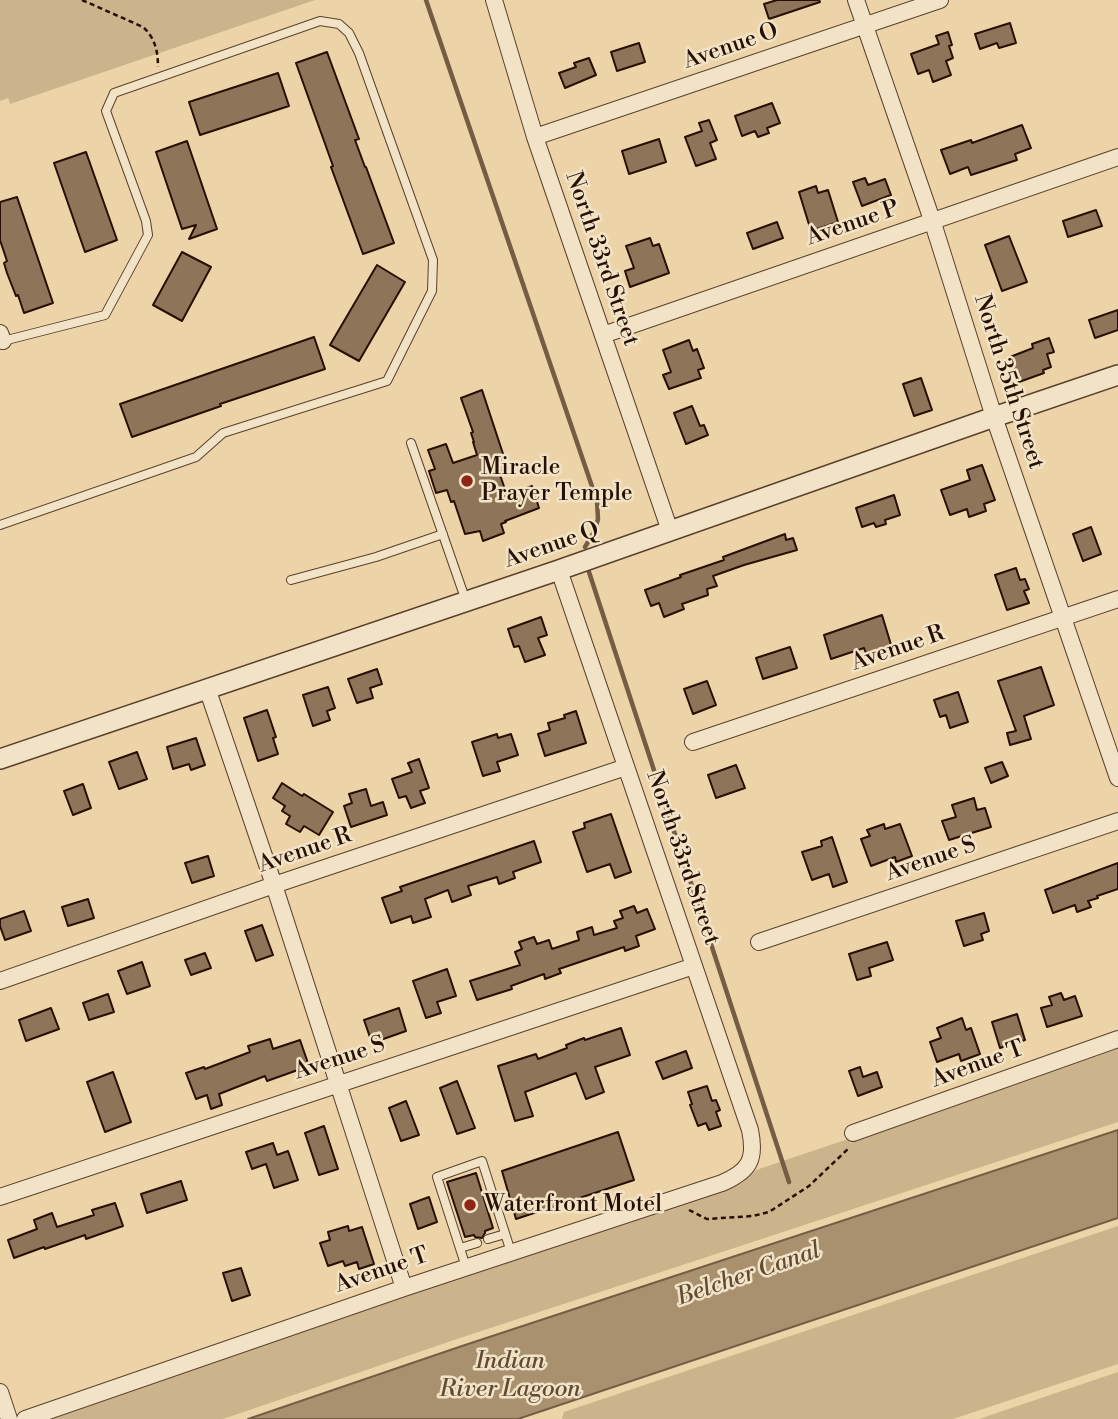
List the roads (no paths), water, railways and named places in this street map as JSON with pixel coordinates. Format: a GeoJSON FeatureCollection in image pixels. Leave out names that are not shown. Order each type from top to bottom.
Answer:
{"type":"FeatureCollection","features":[{"type":"Feature","properties":{"kind":"street","name":"North 33rd Street"},"geometry":{"type":"LineString","coordinates":[[494,0],[535,137],[670,531]]}},
{"type":"Feature","properties":{"kind":"street","name":"North 35th Street"},"geometry":{"type":"LineString","coordinates":[[856,0],[932,220],[994,417],[1118,778]]}},
{"type":"Feature","properties":{"kind":"street","name":"Avenue O"},"geometry":{"type":"LineString","coordinates":[[535,137],[940,0]]}},
{"type":"Feature","properties":{"kind":"street","name":"Avenue P"},"geometry":{"type":"LineString","coordinates":[[603,335],[1118,157]]}},
{"type":"Feature","properties":{"kind":"street","name":"Avenue Q"},"geometry":{"type":"LineString","coordinates":[[0,759],[559,570],[1118,375]]}},
{"type":"Feature","properties":{"kind":"street","name":"North 33rd Street"},"geometry":{"type":"LineString","coordinates":[[559,570],[750,1130],[750,1163]]}},
{"type":"Feature","properties":{"kind":"street","name":"Avenue R"},"geometry":{"type":"LineString","coordinates":[[693,742],[1118,599]]}},
{"type":"Feature","properties":{"kind":"street"},"geometry":{"type":"LineString","coordinates":[[206,688],[274,885],[404,1288]]}},
{"type":"Feature","properties":{"kind":"street","name":"Avenue R"},"geometry":{"type":"LineString","coordinates":[[0,981],[274,885],[626,767]]}},
{"type":"Feature","properties":{"kind":"street","name":"Avenue S"},"geometry":{"type":"LineString","coordinates":[[759,942],[1118,821]]}},
{"type":"Feature","properties":{"kind":"street","name":"Avenue S"},"geometry":{"type":"LineString","coordinates":[[0,1197],[694,966]]}},
{"type":"Feature","properties":{"kind":"street","name":"Avenue T"},"geometry":{"type":"LineString","coordinates":[[853,1133],[1118,1039]]}},
{"type":"Feature","properties":{"kind":"street","name":"Avenue T"},"geometry":{"type":"LineString","coordinates":[[25,1419],[466,1267],[675,1199],[737,1177],[750,1163]]}},
{"type":"Feature","properties":{"kind":"street"},"geometry":{"type":"LineString","coordinates":[[0,1392],[9,1419]]}},
{"type":"Feature","properties":{"kind":"lane"},"geometry":{"type":"LineString","coordinates":[[0,525],[196,457],[223,433],[387,381],[432,291],[433,260],[359,53],[349,33],[339,24],[320,22],[114,93],[106,111],[146,221],[148,235],[105,315],[1,339]]}},
{"type":"Feature","properties":{"kind":"lane"},"geometry":{"type":"LineString","coordinates":[[411,443],[466,601]]}},
{"type":"Feature","properties":{"kind":"lane"},"geometry":{"type":"LineString","coordinates":[[291,580],[376,557],[443,534]]}},
{"type":"Feature","properties":{"kind":"lane"},"geometry":{"type":"LineString","coordinates":[[466,1267],[437,1177],[482,1161],[511,1252]]}},
{"type":"Feature","properties":{"kind":"lane"},"geometry":{"type":"LineString","coordinates":[[488,1240],[505,1234]]}},
{"type":"Feature","properties":{"kind":"lane"},"geometry":{"type":"LineString","coordinates":[[460,1248],[477,1243]]}},
{"type":"Feature","properties":{"kind":"water","name":"Indian River Lagoon"},"geometry":{"type":"Polygon","coordinates":[[[1118,1130],[1118,1218],[518,1419],[248,1419],[462,1346],[1118,1130]]]}},
{"type":"Feature","properties":{"kind":"waterway"},"geometry":{"type":"LineString","coordinates":[[426,0],[597,501],[598,519],[585,547]]}},
{"type":"Feature","properties":{"kind":"waterway"},"geometry":{"type":"LineString","coordinates":[[589,572],[789,1182]]}},
{"type":"Feature","properties":{"kind":"place","name":"Miracle Prayer Temple"},"geometry":{"type":"Point","coordinates":[467,481]}},
{"type":"Feature","properties":{"kind":"place","name":"Waterfront Motel"},"geometry":{"type":"Point","coordinates":[470,1205]}},
{"type":"Feature","properties":{"kind":"water label","name":"Belcher Canal"},"geometry":{"type":"Point","coordinates":[749,1275]}}]}
